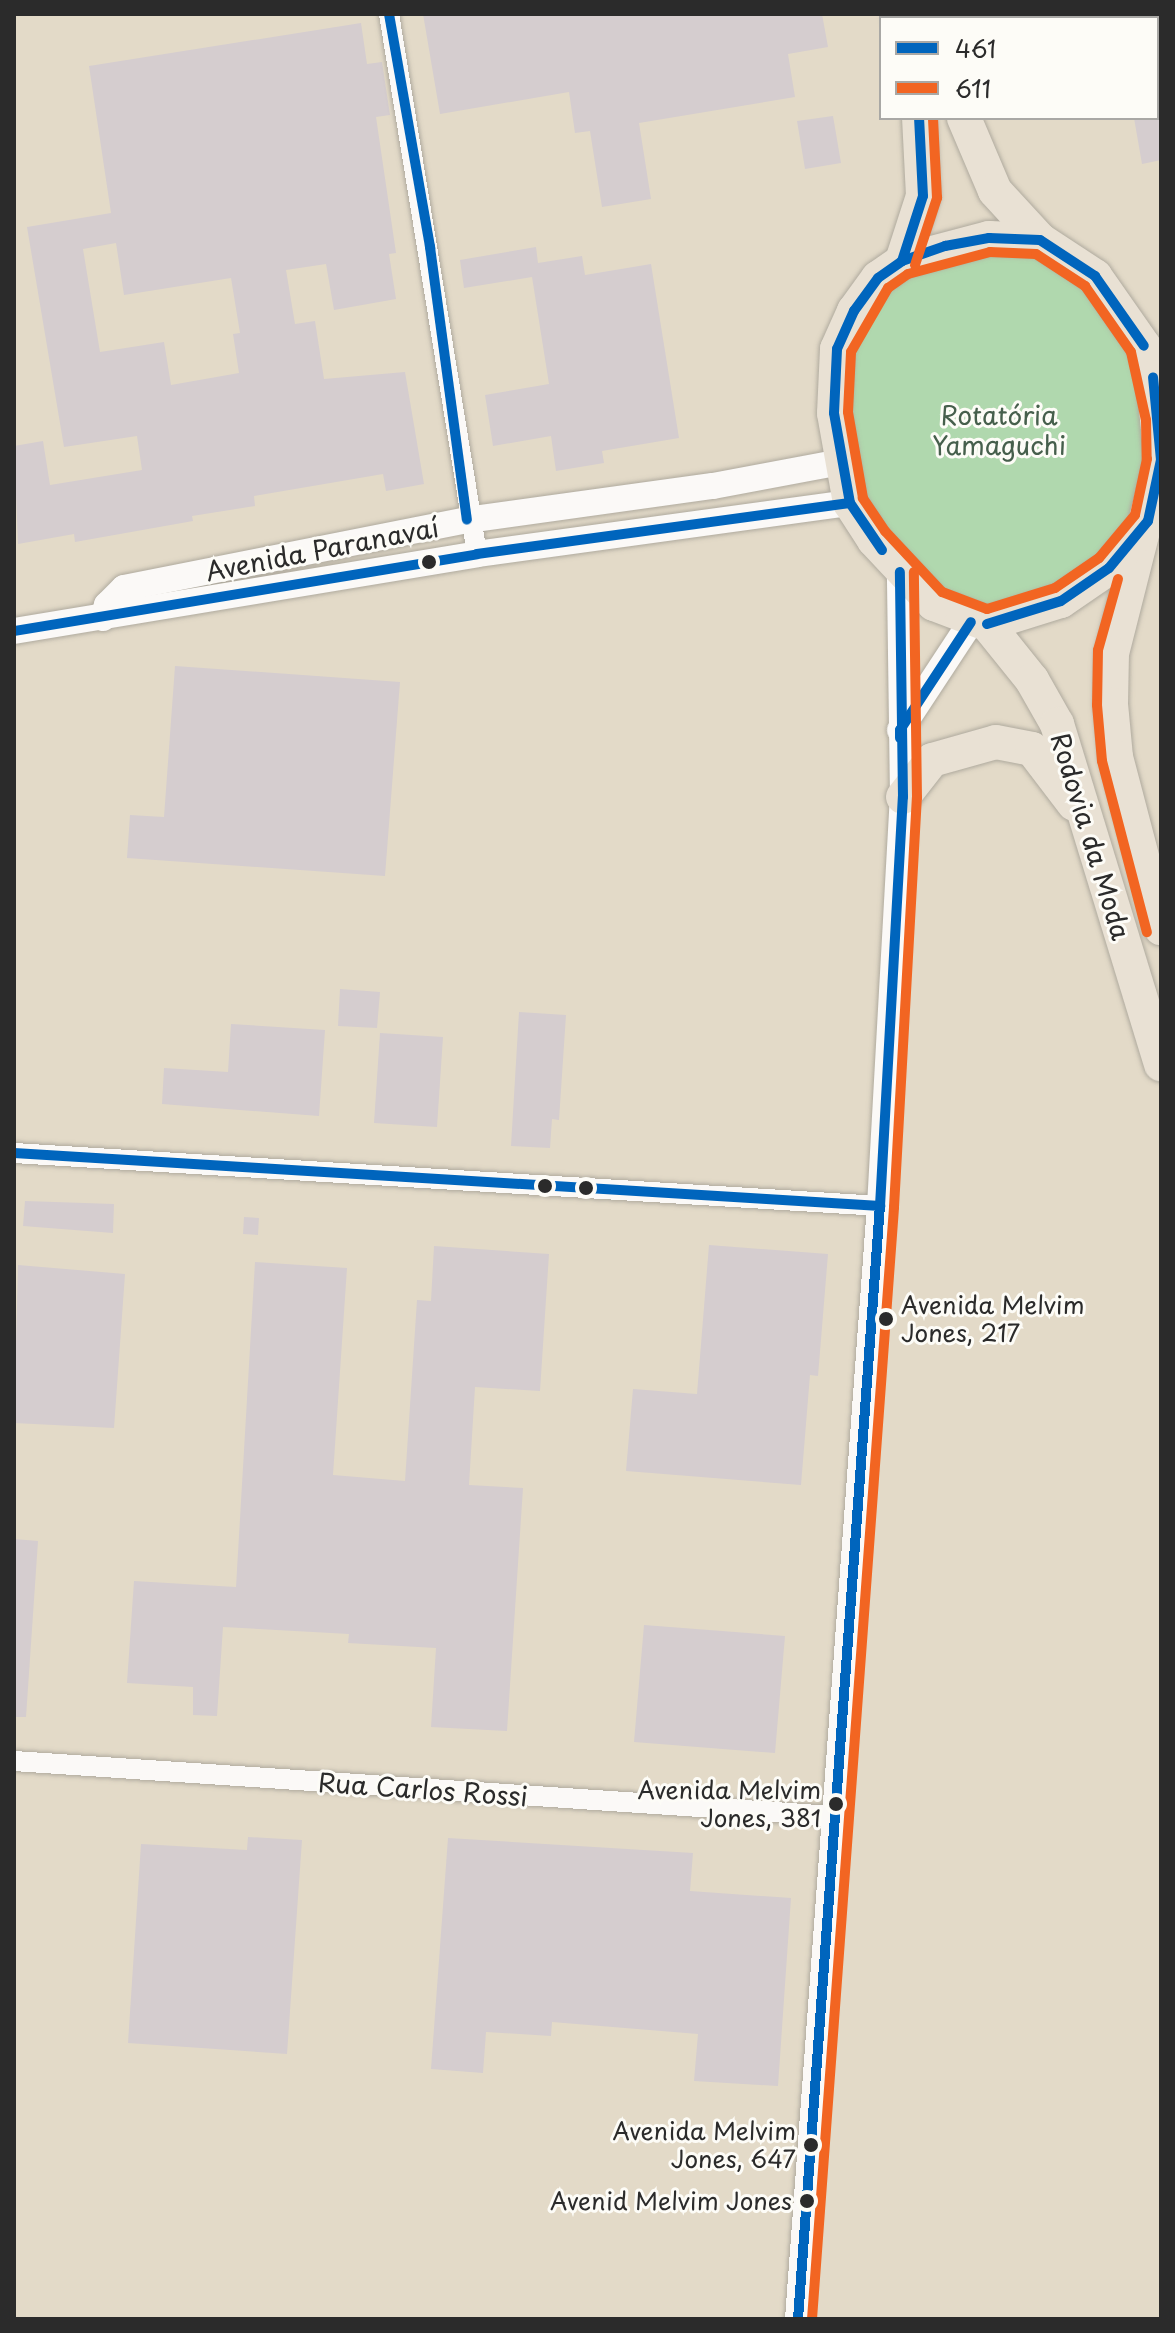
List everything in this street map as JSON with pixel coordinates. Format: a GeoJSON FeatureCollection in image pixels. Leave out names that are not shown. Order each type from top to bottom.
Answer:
{"type":"FeatureCollection","features":[{"type":"Feature","properties":{"kind":"highway"},"geometry":{"type":"LineString","coordinates":[[902,261],[923,196],[919,120]]}},
{"type":"Feature","properties":{"kind":"highway"},"geometry":{"type":"LineString","coordinates":[[965,120],[995,191],[1040,240],[1095,276],[1144,346],[1160,418],[1161,460],[1148,521],[1109,568],[1061,601],[979,623],[934,604],[900,572],[850,503],[834,413],[837,349],[854,311],[878,278],[902,261],[989,238],[1040,240]]}},
{"type":"Feature","properties":{"kind":"highway","name":"Rodovia da Moda"},"geometry":{"type":"LineString","coordinates":[[1148,521],[1112,653],[1111,704],[1116,757],[1161,928]]}},
{"type":"Feature","properties":{"kind":"highway","name":"Rodovia da Moda"},"geometry":{"type":"LineString","coordinates":[[979,623],[1032,680],[1057,724],[1095,839],[1161,1064]]}},
{"type":"Feature","properties":{"kind":"highway"},"geometry":{"type":"LineString","coordinates":[[903,797],[932,760],[960,749],[996,742],[1032,749],[1060,781],[1095,839]]}},
{"type":"Feature","properties":{"kind":"street"},"geometry":{"type":"LineString","coordinates":[[389,14],[430,247],[467,520],[477,554]]}},
{"type":"Feature","properties":{"kind":"street","name":"Avenida Paranavaí"},"geometry":{"type":"LineString","coordinates":[[103,618],[107,605],[124,588],[467,520],[713,486],[841,462]]}},
{"type":"Feature","properties":{"kind":"street","name":"Avenida Paranavaí"},"geometry":{"type":"LineString","coordinates":[[14,631],[477,554],[850,503]]}},
{"type":"Feature","properties":{"kind":"street"},"geometry":{"type":"LineString","coordinates":[[798,2319],[880,1206],[903,797],[900,572]]}},
{"type":"Feature","properties":{"kind":"street"},"geometry":{"type":"LineString","coordinates":[[900,730],[979,623]]}},
{"type":"Feature","properties":{"kind":"street"},"geometry":{"type":"LineString","coordinates":[[14,1153],[880,1206]]}},
{"type":"Feature","properties":{"kind":"street","name":"Rua Carlos Rossi"},"geometry":{"type":"LineString","coordinates":[[14,1761],[833,1816]]}},
{"type":"Feature","properties":{"kind":"green space","name":"Rotatória Yamaguchi"},"geometry":{"type":"Polygon","coordinates":[[[1040,240],[1144,346],[1148,521],[1017,613],[934,604],[841,462],[854,311],[878,278],[1040,240]]]}},
{"type":"Feature","properties":{"kind":"building"},"geometry":{"type":"Polygon","coordinates":[[[423,14],[822,14],[828,47],[788,54],[795,97],[639,123],[651,199],[602,207],[590,131],[575,133],[569,92],[440,114],[423,14]]]}},
{"type":"Feature","properties":{"kind":"building"},"geometry":{"type":"Polygon","coordinates":[[[361,23],[367,64],[382,62],[390,115],[376,117],[396,253],[389,254],[396,299],[334,310],[326,264],[286,270],[295,324],[315,321],[324,379],[405,372],[424,484],[386,491],[383,474],[254,496],[255,506],[192,516],[193,521],[75,542],[74,534],[18,544],[14,446],[43,441],[50,485],[142,470],[137,436],[64,447],[27,227],[111,213],[89,66],[361,23]],[[116,243],[83,249],[100,352],[164,342],[171,385],[239,373],[233,334],[240,333],[231,278],[124,295],[116,243]]]}},
{"type":"Feature","properties":{"kind":"building"},"geometry":{"type":"Polygon","coordinates":[[[833,116],[841,163],[805,169],[797,121],[833,116]]]}},
{"type":"Feature","properties":{"kind":"building"},"geometry":{"type":"Polygon","coordinates":[[[1161,118],[1161,160],[1142,164],[1134,120],[1161,118]]]}},
{"type":"Feature","properties":{"kind":"building"},"geometry":{"type":"Polygon","coordinates":[[[536,247],[538,263],[582,256],[585,275],[651,264],[679,438],[602,451],[604,463],[556,471],[551,436],[493,446],[485,395],[549,384],[532,277],[464,288],[460,260],[536,247]]]}},
{"type":"Feature","properties":{"kind":"building"},"geometry":{"type":"Polygon","coordinates":[[[175,666],[400,682],[385,876],[127,858],[130,815],[164,817],[175,666]]]}},
{"type":"Feature","properties":{"kind":"building"},"geometry":{"type":"Polygon","coordinates":[[[340,989],[380,992],[377,1028],[338,1026],[340,989]]]}},
{"type":"Feature","properties":{"kind":"building"},"geometry":{"type":"Polygon","coordinates":[[[519,1012],[566,1015],[559,1120],[552,1119],[550,1148],[511,1146],[519,1012]]]}},
{"type":"Feature","properties":{"kind":"building"},"geometry":{"type":"Polygon","coordinates":[[[231,1024],[325,1030],[319,1116],[162,1104],[164,1068],[228,1072],[231,1024]]]}},
{"type":"Feature","properties":{"kind":"building"},"geometry":{"type":"Polygon","coordinates":[[[380,1033],[443,1037],[437,1127],[374,1123],[380,1033]]]}},
{"type":"Feature","properties":{"kind":"building"},"geometry":{"type":"Polygon","coordinates":[[[25,1201],[114,1204],[113,1233],[23,1226],[25,1201]]]}},
{"type":"Feature","properties":{"kind":"building"},"geometry":{"type":"Polygon","coordinates":[[[244,1217],[259,1218],[258,1235],[243,1234],[244,1217]]]}},
{"type":"Feature","properties":{"kind":"building"},"geometry":{"type":"Polygon","coordinates":[[[709,1245],[828,1254],[818,1376],[810,1375],[801,1485],[626,1471],[633,1389],[697,1394],[709,1245]]]}},
{"type":"Feature","properties":{"kind":"building"},"geometry":{"type":"Polygon","coordinates":[[[434,1246],[549,1254],[540,1391],[475,1387],[469,1485],[523,1488],[507,1731],[431,1727],[436,1648],[348,1643],[349,1634],[223,1627],[217,1716],[193,1715],[193,1687],[127,1683],[134,1581],[236,1587],[255,1262],[347,1268],[333,1475],[405,1481],[417,1300],[431,1301],[434,1246]]]}},
{"type":"Feature","properties":{"kind":"building"},"geometry":{"type":"Polygon","coordinates":[[[18,1265],[125,1274],[114,1428],[14,1423],[18,1265]]]}},
{"type":"Feature","properties":{"kind":"building"},"geometry":{"type":"Polygon","coordinates":[[[14,1539],[38,1541],[26,1717],[14,1717],[14,1539]]]}},
{"type":"Feature","properties":{"kind":"building"},"geometry":{"type":"Polygon","coordinates":[[[644,1625],[785,1636],[775,1753],[634,1742],[644,1625]]]}},
{"type":"Feature","properties":{"kind":"building"},"geometry":{"type":"Polygon","coordinates":[[[248,1837],[302,1840],[287,2054],[128,2043],[141,1844],[247,1850],[248,1837]]]}},
{"type":"Feature","properties":{"kind":"building"},"geometry":{"type":"Polygon","coordinates":[[[448,1838],[693,1853],[690,1891],[791,1898],[778,2086],[694,2081],[698,2034],[552,2022],[551,2036],[486,2032],[483,2073],[431,2069],[448,1838]]]}},
{"type":"Feature","properties":{"kind":"transit line","name":"461"},"geometry":{"type":"LineString","coordinates":[[389,14],[430,247],[467,520]]}},
{"type":"Feature","properties":{"kind":"transit line","name":"461"},"geometry":{"type":"LineString","coordinates":[[902,261],[923,196],[919,120]]}},
{"type":"Feature","properties":{"kind":"transit line","name":"611"},"geometry":{"type":"LineString","coordinates":[[915,265],[937,198],[933,120]]}},
{"type":"Feature","properties":{"kind":"transit line","name":"461"},"geometry":{"type":"LineString","coordinates":[[882,550],[850,503],[834,413],[837,349],[854,311],[878,278],[902,261],[945,246],[989,238],[1040,240],[1095,276],[1144,346]]}},
{"type":"Feature","properties":{"kind":"transit line","name":"611"},"geometry":{"type":"LineString","coordinates":[[990,252],[1036,254],[1085,286],[1131,352],[1146,420],[1147,459],[1135,515],[1099,558],[1055,588],[987,609],[942,592],[885,531],[863,498],[848,412],[851,352],[888,288],[908,274],[990,252]]}},
{"type":"Feature","properties":{"kind":"transit line","name":"461"},"geometry":{"type":"LineString","coordinates":[[987,624],[1061,601],[1109,568],[1148,521],[1161,460],[1153,377]]}},
{"type":"Feature","properties":{"kind":"transit line","name":"461"},"geometry":{"type":"LineString","coordinates":[[14,631],[477,554],[850,503]]}},
{"type":"Feature","properties":{"kind":"transit line","name":"461"},"geometry":{"type":"LineString","coordinates":[[798,2319],[880,1206],[903,797],[900,572]]}},
{"type":"Feature","properties":{"kind":"transit line","name":"611"},"geometry":{"type":"LineString","coordinates":[[812,2319],[894,1207],[917,798],[914,572]]}},
{"type":"Feature","properties":{"kind":"transit line","name":"611"},"geometry":{"type":"LineString","coordinates":[[1118,579],[1098,650],[1097,705],[1102,761],[1147,932]]}},
{"type":"Feature","properties":{"kind":"transit line","name":"461"},"geometry":{"type":"LineString","coordinates":[[900,738],[900,730],[971,622]]}},
{"type":"Feature","properties":{"kind":"transit line","name":"461"},"geometry":{"type":"LineString","coordinates":[[14,1153],[880,1206]]}},
{"type":"Feature","properties":{"kind":"place","name":"Avenida Melvim Jones, 217"},"geometry":{"type":"Point","coordinates":[886,1319]}},
{"type":"Feature","properties":{"kind":"place","name":"Avenida Melvim Jones, 381"},"geometry":{"type":"Point","coordinates":[836,1804]}},
{"type":"Feature","properties":{"kind":"place","name":"Avenida Melvim Jones, 647"},"geometry":{"type":"Point","coordinates":[811,2145]}},
{"type":"Feature","properties":{"kind":"place","name":"Avenid Melvim Jones"},"geometry":{"type":"Point","coordinates":[807,2201]}}]}
